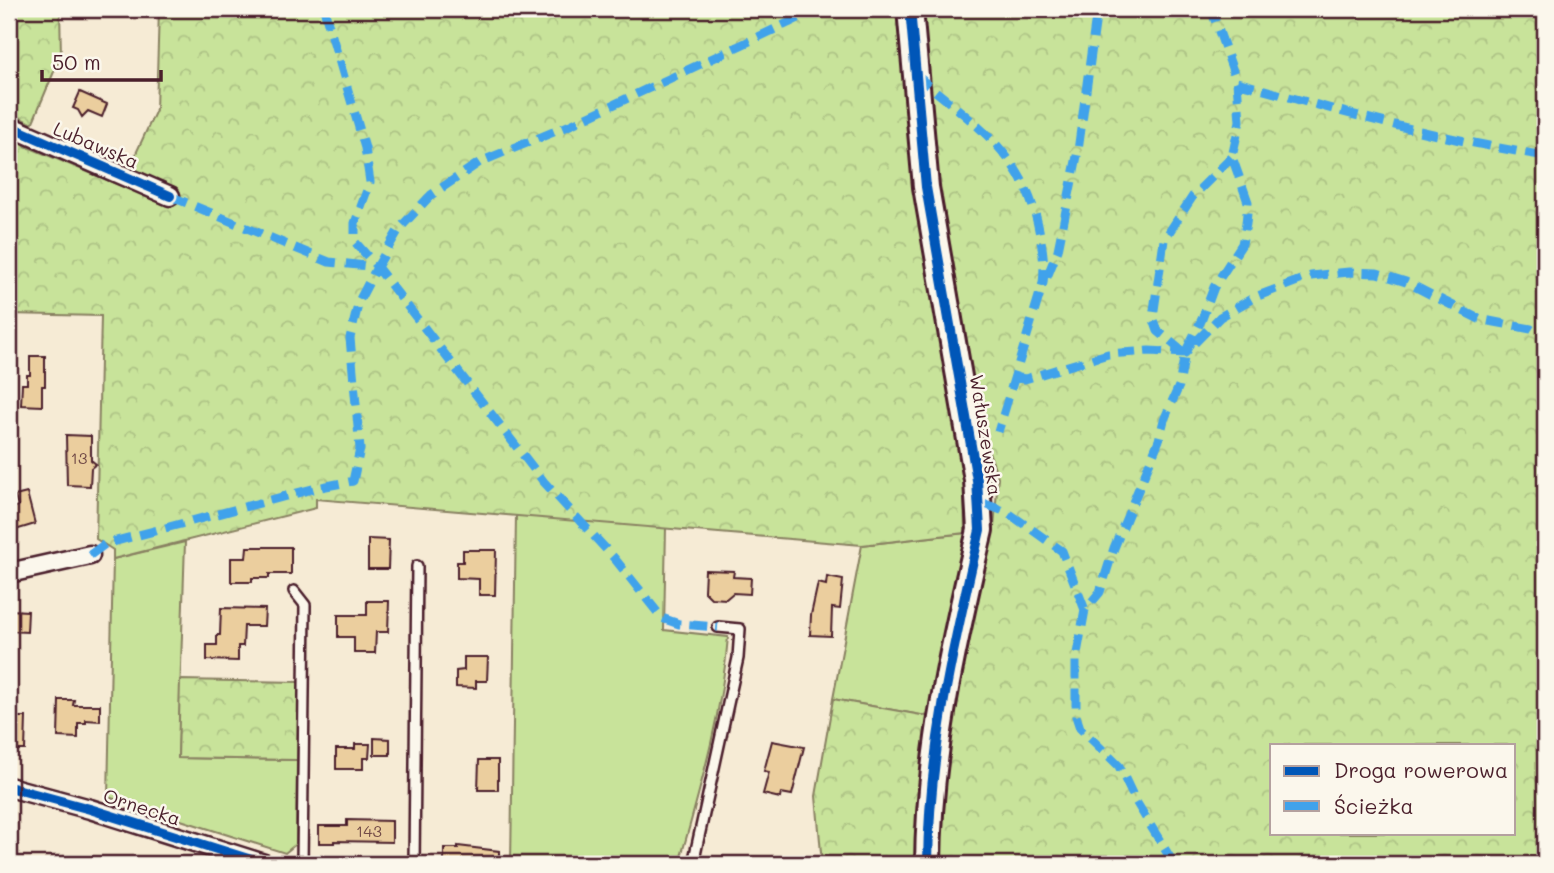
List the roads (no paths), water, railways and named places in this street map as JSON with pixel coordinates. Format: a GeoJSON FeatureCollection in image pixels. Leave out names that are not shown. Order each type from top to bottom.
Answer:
{"type":"FeatureCollection","features":[{"type":"Feature","properties":{"kind":"street","name":"Wałuszewska"},"geometry":{"type":"LineString","coordinates":[[910,9],[926,187],[972,447],[980,523],[938,726],[929,818],[928,864]]}},
{"type":"Feature","properties":{"kind":"street","name":"Lubawska"},"geometry":{"type":"LineString","coordinates":[[9,126],[170,196]]}},
{"type":"Feature","properties":{"kind":"street"},"geometry":{"type":"LineString","coordinates":[[9,573],[90,555]]}},
{"type":"Feature","properties":{"kind":"street","name":"Ornecka"},"geometry":{"type":"LineString","coordinates":[[9,787],[90,809],[264,864]]}},
{"type":"Feature","properties":{"kind":"lane"},"geometry":{"type":"LineString","coordinates":[[414,864],[417,566]]}},
{"type":"Feature","properties":{"kind":"lane"},"geometry":{"type":"LineString","coordinates":[[294,591],[305,605],[302,864]]}},
{"type":"Feature","properties":{"kind":"lane"},"geometry":{"type":"LineString","coordinates":[[693,864],[738,658],[740,629],[718,627]]}}]}
